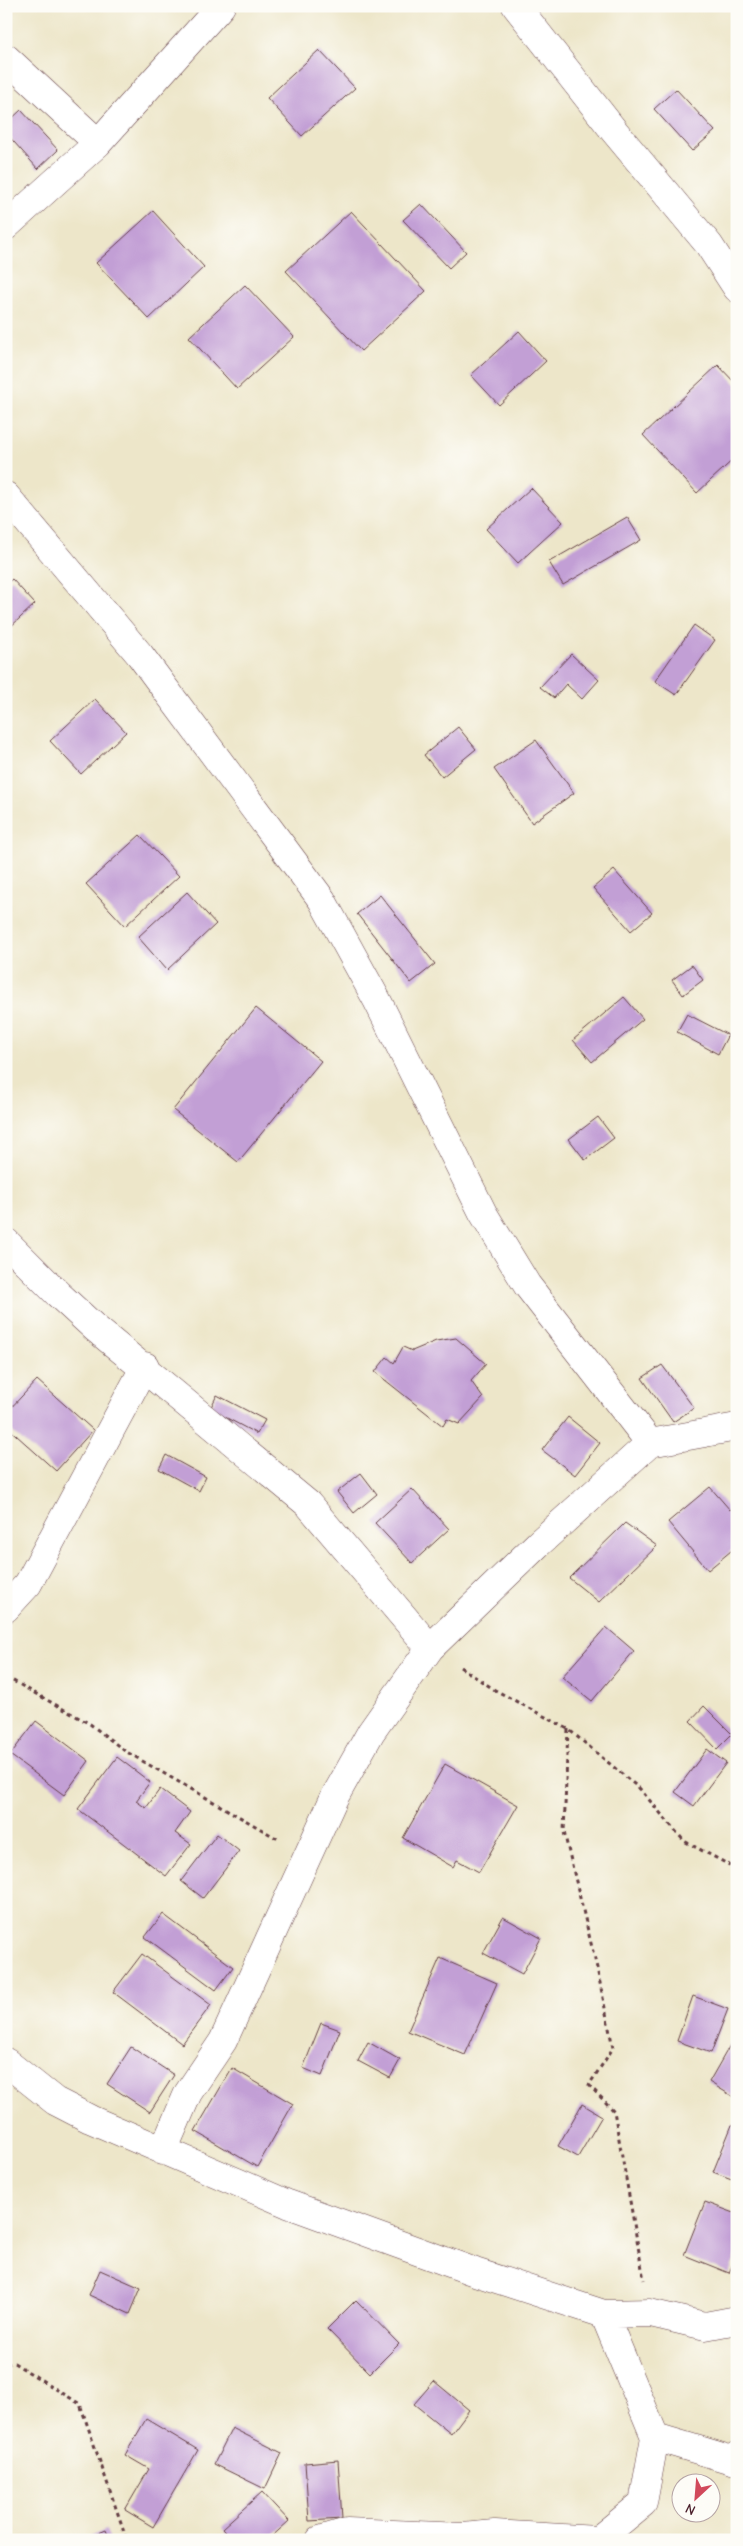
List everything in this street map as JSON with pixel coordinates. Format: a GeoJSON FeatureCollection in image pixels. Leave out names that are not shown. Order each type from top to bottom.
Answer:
{"type":"FeatureCollection","features":[{"type":"Feature","properties":{"kind":"street"},"geometry":{"type":"LineString","coordinates":[[6,226],[98,143],[221,6]]}},
{"type":"Feature","properties":{"kind":"street"},"geometry":{"type":"LineString","coordinates":[[516,6],[615,132],[709,245],[737,288]]}},
{"type":"Feature","properties":{"kind":"street"},"geometry":{"type":"LineString","coordinates":[[6,58],[98,143]]}},
{"type":"Feature","properties":{"kind":"street"},"geometry":{"type":"LineString","coordinates":[[6,496],[140,655],[322,900],[377,1000],[483,1213],[527,1285],[650,1443]]}},
{"type":"Feature","properties":{"kind":"street"},"geometry":{"type":"LineString","coordinates":[[6,1242],[58,1294],[308,1504],[430,1648]]}},
{"type":"Feature","properties":{"kind":"street"},"geometry":{"type":"LineString","coordinates":[[6,1608],[28,1584],[144,1366]]}},
{"type":"Feature","properties":{"kind":"street"},"geometry":{"type":"LineString","coordinates":[[163,2151],[188,2093],[223,2040],[276,1928],[306,1855],[334,1798],[371,1732],[430,1648],[538,1544],[650,1443],[737,1427]]}},
{"type":"Feature","properties":{"kind":"street"},"geometry":{"type":"LineString","coordinates":[[6,2062],[55,2101],[163,2151],[298,2208],[475,2272],[604,2314],[650,2313],[705,2326],[737,2320]]}},
{"type":"Feature","properties":{"kind":"street"},"geometry":{"type":"LineString","coordinates":[[320,2540],[347,2532],[463,2537],[495,2534],[598,2540],[643,2503],[655,2437],[604,2314]]}},
{"type":"Feature","properties":{"kind":"street"},"geometry":{"type":"LineString","coordinates":[[655,2437],[735,2459]]}},
{"type":"Feature","properties":{"kind":"path"},"geometry":{"type":"LineString","coordinates":[[430,1648],[495,1690],[568,1728],[640,1790],[684,1841],[737,1869]]}},
{"type":"Feature","properties":{"kind":"path"},"geometry":{"type":"LineString","coordinates":[[6,1677],[90,1724],[125,1751],[152,1768],[306,1855]]}},
{"type":"Feature","properties":{"kind":"path"},"geometry":{"type":"LineString","coordinates":[[568,1728],[564,1832],[598,1968],[613,2048],[589,2085],[614,2111],[650,2313]]}},
{"type":"Feature","properties":{"kind":"path"},"geometry":{"type":"LineString","coordinates":[[6,2364],[14,2363],[80,2404],[127,2540]]}},
{"type":"Feature","properties":{"kind":"building"},"geometry":{"type":"Polygon","coordinates":[[[319,50],[355,88],[302,136],[267,98],[319,50]]]}},
{"type":"Feature","properties":{"kind":"building"},"geometry":{"type":"Polygon","coordinates":[[[676,89],[715,131],[692,151],[654,109],[676,89]]]}},
{"type":"Feature","properties":{"kind":"building"},"geometry":{"type":"Polygon","coordinates":[[[21,110],[58,150],[38,169],[6,133],[6,124],[21,110]]]}},
{"type":"Feature","properties":{"kind":"building"},"geometry":{"type":"Polygon","coordinates":[[[421,204],[466,252],[449,268],[403,220],[421,204]]]}},
{"type":"Feature","properties":{"kind":"building"},"geometry":{"type":"Polygon","coordinates":[[[153,211],[204,267],[149,319],[96,263],[153,211]]]}},
{"type":"Feature","properties":{"kind":"building"},"geometry":{"type":"Polygon","coordinates":[[[351,211],[426,291],[361,351],[286,271],[351,211]]]}},
{"type":"Feature","properties":{"kind":"building"},"geometry":{"type":"Polygon","coordinates":[[[245,285],[294,337],[237,389],[189,337],[245,285]]]}},
{"type":"Feature","properties":{"kind":"building"},"geometry":{"type":"Polygon","coordinates":[[[519,331],[546,361],[499,405],[471,375],[519,331]]]}},
{"type":"Feature","properties":{"kind":"building"},"geometry":{"type":"Polygon","coordinates":[[[718,365],[737,385],[737,456],[697,493],[643,435],[718,365]]]}},
{"type":"Feature","properties":{"kind":"building"},"geometry":{"type":"Polygon","coordinates":[[[531,488],[563,522],[518,563],[486,529],[531,488]]]}},
{"type":"Feature","properties":{"kind":"building"},"geometry":{"type":"Polygon","coordinates":[[[627,517],[641,540],[563,585],[549,562],[627,517]]]}},
{"type":"Feature","properties":{"kind":"building"},"geometry":{"type":"Polygon","coordinates":[[[12,579],[35,604],[6,631],[6,584],[12,579]]]}},
{"type":"Feature","properties":{"kind":"building"},"geometry":{"type":"Polygon","coordinates":[[[694,625],[715,640],[676,695],[655,681],[694,625]]]}},
{"type":"Feature","properties":{"kind":"building"},"geometry":{"type":"Polygon","coordinates":[[[571,654],[599,680],[582,699],[566,684],[554,698],[540,687],[571,654]]]}},
{"type":"Feature","properties":{"kind":"building"},"geometry":{"type":"Polygon","coordinates":[[[95,699],[126,732],[81,774],[50,741],[95,699]]]}},
{"type":"Feature","properties":{"kind":"building"},"geometry":{"type":"Polygon","coordinates":[[[458,727],[476,749],[442,777],[424,755],[458,727]]]}},
{"type":"Feature","properties":{"kind":"building"},"geometry":{"type":"Polygon","coordinates":[[[536,740],[574,793],[532,823],[494,769],[536,740]]]}},
{"type":"Feature","properties":{"kind":"building"},"geometry":{"type":"Polygon","coordinates":[[[140,835],[179,876],[125,926],[86,884],[140,835]]]}},
{"type":"Feature","properties":{"kind":"building"},"geometry":{"type":"Polygon","coordinates":[[[614,870],[652,913],[631,931],[593,888],[614,870]]]}},
{"type":"Feature","properties":{"kind":"building"},"geometry":{"type":"Polygon","coordinates":[[[187,892],[216,924],[167,970],[138,937],[187,892]]]}},
{"type":"Feature","properties":{"kind":"building"},"geometry":{"type":"Polygon","coordinates":[[[380,895],[435,964],[411,983],[357,914],[380,895]]]}},
{"type":"Feature","properties":{"kind":"building"},"geometry":{"type":"Polygon","coordinates":[[[692,965],[703,980],[683,995],[672,980],[692,965]]]}},
{"type":"Feature","properties":{"kind":"building"},"geometry":{"type":"Polygon","coordinates":[[[624,997],[643,1019],[592,1062],[573,1040],[624,997]]]}},
{"type":"Feature","properties":{"kind":"building"},"geometry":{"type":"Polygon","coordinates":[[[256,1008],[321,1061],[238,1162],[173,1110],[256,1008]]]}},
{"type":"Feature","properties":{"kind":"building"},"geometry":{"type":"Polygon","coordinates":[[[687,1014],[728,1035],[718,1054],[677,1032],[687,1014]]]}},
{"type":"Feature","properties":{"kind":"building"},"geometry":{"type":"Polygon","coordinates":[[[598,1117],[614,1138],[585,1160],[569,1139],[598,1117]]]}},
{"type":"Feature","properties":{"kind":"building"},"geometry":{"type":"Polygon","coordinates":[[[456,1338],[486,1364],[471,1381],[483,1398],[459,1424],[447,1419],[443,1426],[375,1372],[387,1357],[394,1363],[403,1347],[412,1351],[436,1341],[456,1338]]]}},
{"type":"Feature","properties":{"kind":"building"},"geometry":{"type":"Polygon","coordinates":[[[662,1365],[694,1408],[673,1422],[642,1378],[662,1365]]]}},
{"type":"Feature","properties":{"kind":"building"},"geometry":{"type":"Polygon","coordinates":[[[37,1380],[93,1430],[56,1471],[6,1426],[6,1413],[37,1380]]]}},
{"type":"Feature","properties":{"kind":"building"},"geometry":{"type":"Polygon","coordinates":[[[217,1395],[265,1420],[257,1434],[210,1409],[217,1395]]]}},
{"type":"Feature","properties":{"kind":"building"},"geometry":{"type":"Polygon","coordinates":[[[568,1417],[600,1443],[575,1475],[542,1450],[568,1417]]]}},
{"type":"Feature","properties":{"kind":"building"},"geometry":{"type":"Polygon","coordinates":[[[166,1455],[206,1477],[199,1491],[159,1469],[166,1455]]]}},
{"type":"Feature","properties":{"kind":"building"},"geometry":{"type":"Polygon","coordinates":[[[361,1473],[377,1494],[354,1513],[337,1492],[361,1473]]]}},
{"type":"Feature","properties":{"kind":"building"},"geometry":{"type":"Polygon","coordinates":[[[710,1487],[730,1510],[737,1504],[737,1546],[708,1570],[668,1522],[710,1487]]]}},
{"type":"Feature","properties":{"kind":"building"},"geometry":{"type":"Polygon","coordinates":[[[412,1489],[449,1529],[412,1563],[375,1523],[412,1489]]]}},
{"type":"Feature","properties":{"kind":"building"},"geometry":{"type":"Polygon","coordinates":[[[625,1523],[657,1546],[599,1602],[569,1578],[625,1523]]]}},
{"type":"Feature","properties":{"kind":"building"},"geometry":{"type":"Polygon","coordinates":[[[606,1627],[634,1651],[592,1701],[562,1677],[606,1627]]]}},
{"type":"Feature","properties":{"kind":"building"},"geometry":{"type":"Polygon","coordinates":[[[704,1706],[732,1734],[717,1749],[690,1721],[704,1706]]]}},
{"type":"Feature","properties":{"kind":"building"},"geometry":{"type":"Polygon","coordinates":[[[36,1721],[89,1761],[64,1795],[10,1755],[36,1721]]]}},
{"type":"Feature","properties":{"kind":"building"},"geometry":{"type":"Polygon","coordinates":[[[707,1749],[726,1763],[694,1806],[675,1792],[707,1749]]]}},
{"type":"Feature","properties":{"kind":"building"},"geometry":{"type":"Polygon","coordinates":[[[117,1757],[150,1782],[136,1801],[146,1808],[160,1789],[190,1812],[175,1833],[191,1844],[166,1876],[78,1809],[117,1757]]]}},
{"type":"Feature","properties":{"kind":"building"},"geometry":{"type":"Polygon","coordinates":[[[445,1764],[518,1805],[479,1872],[457,1860],[453,1867],[403,1838],[445,1764]]]}},
{"type":"Feature","properties":{"kind":"building"},"geometry":{"type":"Polygon","coordinates":[[[217,1834],[239,1851],[203,1898],[181,1881],[217,1834]]]}},
{"type":"Feature","properties":{"kind":"building"},"geometry":{"type":"Polygon","coordinates":[[[163,1914],[233,1967],[216,1990],[145,1937],[163,1914]]]}},
{"type":"Feature","properties":{"kind":"building"},"geometry":{"type":"Polygon","coordinates":[[[503,1917],[541,1938],[522,1974],[483,1953],[503,1917]]]}},
{"type":"Feature","properties":{"kind":"building"},"geometry":{"type":"Polygon","coordinates":[[[142,1954],[211,2005],[182,2044],[113,1992],[142,1954]]]}},
{"type":"Feature","properties":{"kind":"building"},"geometry":{"type":"Polygon","coordinates":[[[440,1958],[497,1983],[465,2055],[408,2031],[440,1958]]]}},
{"type":"Feature","properties":{"kind":"building"},"geometry":{"type":"Polygon","coordinates":[[[693,1996],[728,2009],[711,2053],[677,2041],[693,1996]]]}},
{"type":"Feature","properties":{"kind":"building"},"geometry":{"type":"Polygon","coordinates":[[[321,2023],[340,2030],[322,2076],[303,2068],[321,2023]]]}},
{"type":"Feature","properties":{"kind":"building"},"geometry":{"type":"Polygon","coordinates":[[[737,2033],[737,2099],[709,2082],[737,2033]]]}},
{"type":"Feature","properties":{"kind":"building"},"geometry":{"type":"Polygon","coordinates":[[[368,2042],[400,2060],[390,2078],[358,2061],[368,2042]]]}},
{"type":"Feature","properties":{"kind":"building"},"geometry":{"type":"Polygon","coordinates":[[[131,2047],[174,2075],[150,2112],[107,2084],[131,2047]]]}},
{"type":"Feature","properties":{"kind":"building"},"geometry":{"type":"Polygon","coordinates":[[[232,2068],[293,2104],[257,2167],[195,2131],[232,2068]]]}},
{"type":"Feature","properties":{"kind":"building"},"geometry":{"type":"Polygon","coordinates":[[[582,2104],[602,2116],[578,2157],[558,2146],[582,2104]]]}},
{"type":"Feature","properties":{"kind":"building"},"geometry":{"type":"Polygon","coordinates":[[[732,2125],[737,2127],[737,2181],[713,2172],[732,2125]]]}},
{"type":"Feature","properties":{"kind":"building"},"geometry":{"type":"Polygon","coordinates":[[[705,2202],[737,2214],[737,2254],[729,2273],[684,2255],[705,2202]]]}},
{"type":"Feature","properties":{"kind":"building"},"geometry":{"type":"Polygon","coordinates":[[[100,2270],[141,2288],[130,2314],[89,2295],[100,2270]]]}},
{"type":"Feature","properties":{"kind":"building"},"geometry":{"type":"Polygon","coordinates":[[[356,2300],[399,2344],[370,2373],[327,2329],[356,2300]]]}},
{"type":"Feature","properties":{"kind":"building"},"geometry":{"type":"Polygon","coordinates":[[[434,2381],[469,2410],[451,2434],[414,2404],[434,2381]]]}},
{"type":"Feature","properties":{"kind":"building"},"geometry":{"type":"Polygon","coordinates":[[[146,2419],[198,2450],[153,2527],[125,2510],[149,2469],[125,2455],[146,2419]]]}},
{"type":"Feature","properties":{"kind":"building"},"geometry":{"type":"Polygon","coordinates":[[[232,2428],[282,2453],[265,2489],[214,2464],[232,2428]]]}},
{"type":"Feature","properties":{"kind":"building"},"geometry":{"type":"Polygon","coordinates":[[[338,2460],[342,2519],[309,2521],[305,2463],[338,2460]]]}},
{"type":"Feature","properties":{"kind":"building"},"geometry":{"type":"Polygon","coordinates":[[[262,2492],[289,2521],[268,2540],[233,2540],[222,2528],[262,2492]]]}},
{"type":"Feature","properties":{"kind":"building"},"geometry":{"type":"Polygon","coordinates":[[[106,2530],[110,2540],[82,2540],[106,2530]]]}}]}
